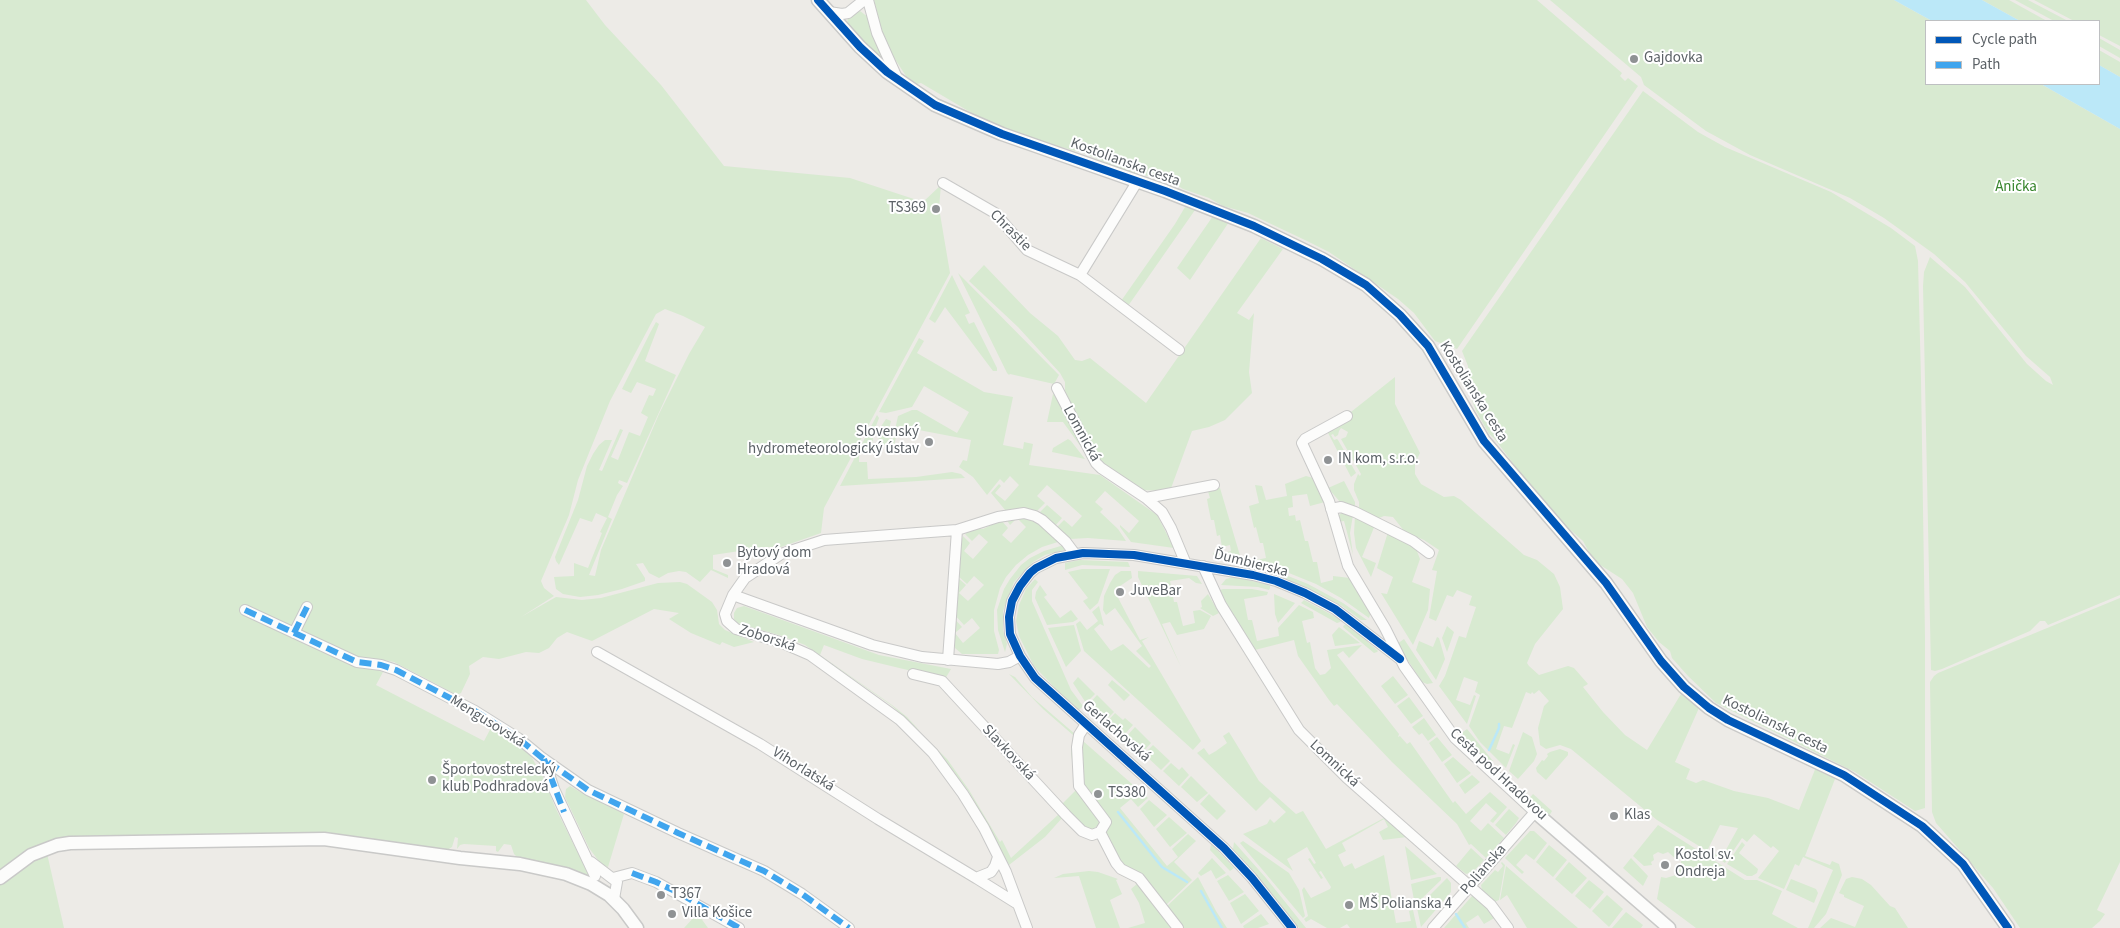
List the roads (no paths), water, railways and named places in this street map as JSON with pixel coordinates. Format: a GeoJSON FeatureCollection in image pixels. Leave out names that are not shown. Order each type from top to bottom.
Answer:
{"type":"FeatureCollection","features":[{"type":"Feature","properties":{"kind":"street","name":"Kostolianska cesta"},"geometry":{"type":"LineString","coordinates":[[818,0],[860,47],[898,81],[935,105],[979,125],[1247,223],[1346,273],[1385,301],[1428,346],[1484,441],[1606,583],[1661,661],[1684,687],[1709,708],[1728,720],[1844,775],[1922,826],[1963,864],[2008,928]]}},
{"type":"Feature","properties":{"kind":"street"},"geometry":{"type":"LineString","coordinates":[[829,12],[848,13],[866,0],[877,33],[898,81]]}},
{"type":"Feature","properties":{"kind":"street"},"geometry":{"type":"LineString","coordinates":[[1080,275],[1137,182]]}},
{"type":"Feature","properties":{"kind":"street","name":"Chrastie"},"geometry":{"type":"LineString","coordinates":[[943,183],[995,213],[1027,250],[1080,275],[1179,350]]}},
{"type":"Feature","properties":{"kind":"street","name":"Lomnická"},"geometry":{"type":"LineString","coordinates":[[1056,388],[1098,465],[1157,506],[1167,519],[1186,564]]}},
{"type":"Feature","properties":{"kind":"street","name":"Cesta pod Hradovou"},"geometry":{"type":"LineString","coordinates":[[1347,416],[1305,439],[1302,443],[1311,466],[1326,493],[1348,566],[1386,628],[1400,659],[1455,738],[1535,812],[1668,928]]}},
{"type":"Feature","properties":{"kind":"street"},"geometry":{"type":"LineString","coordinates":[[1146,498],[1214,485]]}},
{"type":"Feature","properties":{"kind":"street"},"geometry":{"type":"LineString","coordinates":[[1331,509],[1341,507],[1355,512],[1413,541],[1429,552]]}},
{"type":"Feature","properties":{"kind":"street"},"geometry":{"type":"LineString","coordinates":[[733,595],[742,580],[760,567],[782,554],[816,542],[856,537],[957,530],[998,516],[1018,513],[1031,514],[1042,520],[1066,542],[1075,554]]}},
{"type":"Feature","properties":{"kind":"street"},"geometry":{"type":"LineString","coordinates":[[948,660],[957,530]]}},
{"type":"Feature","properties":{"kind":"street","name":"Ďumbierska"},"geometry":{"type":"LineString","coordinates":[[1075,554],[1134,555],[1253,575],[1276,581],[1305,593],[1335,609],[1400,659]]}},
{"type":"Feature","properties":{"kind":"street","name":"Gerlachovská"},"geometry":{"type":"LineString","coordinates":[[1075,554],[1056,558],[1036,568],[1024,579],[1015,594],[1010,610],[1009,625],[1013,643],[1020,656],[1035,678],[1224,848],[1252,878],[1292,928]]}},
{"type":"Feature","properties":{"kind":"street","name":"Lomnická"},"geometry":{"type":"LineString","coordinates":[[1203,566],[1221,605],[1299,730],[1348,778],[1494,908],[1508,928]]}},
{"type":"Feature","properties":{"kind":"street","name":"Zoborská"},"geometry":{"type":"LineString","coordinates":[[1016,903],[1006,872],[984,828],[933,753],[900,720],[804,651],[732,627],[726,622],[725,614],[733,595],[872,645],[922,657],[1003,664],[1020,656]]}},
{"type":"Feature","properties":{"kind":"street"},"geometry":{"type":"LineString","coordinates":[[294,634],[307,607]]}},
{"type":"Feature","properties":{"kind":"street","name":"Mengusovská"},"geometry":{"type":"LineString","coordinates":[[245,610],[357,662],[396,670],[475,711],[518,738],[588,790],[764,871],[802,894],[849,928]]}},
{"type":"Feature","properties":{"kind":"street","name":"Vihorlatská"},"geometry":{"type":"LineString","coordinates":[[597,652],[760,744],[1016,903]]}},
{"type":"Feature","properties":{"kind":"street","name":"Slavkovská"},"geometry":{"type":"LineString","coordinates":[[914,674],[942,681],[1082,831],[1089,834],[1100,832]]}},
{"type":"Feature","properties":{"kind":"street"},"geometry":{"type":"LineString","coordinates":[[1086,724],[1078,735],[1079,786],[1105,819],[1105,825],[1100,832],[1116,863],[1122,869],[1139,878],[1178,928]]}},
{"type":"Feature","properties":{"kind":"street"},"geometry":{"type":"LineString","coordinates":[[544,759],[557,797],[596,877],[617,897],[637,928]]}},
{"type":"Feature","properties":{"kind":"street"},"geometry":{"type":"LineString","coordinates":[[557,797],[562,783],[571,778]]}},
{"type":"Feature","properties":{"kind":"street","name":"Polianska"},"geometry":{"type":"LineString","coordinates":[[1433,928],[1535,812]]}},
{"type":"Feature","properties":{"kind":"street"},"geometry":{"type":"LineString","coordinates":[[0,878],[31,855],[52,846],[70,843],[306,839],[358,843],[460,858],[520,864],[566,874],[613,878],[632,874],[680,893],[724,924],[739,928]]}},
{"type":"Feature","properties":{"kind":"street"},"geometry":{"type":"LineString","coordinates":[[976,878],[991,872],[998,857]]}},
{"type":"Feature","properties":{"kind":"street"},"geometry":{"type":"LineString","coordinates":[[617,897],[632,874]]}},
{"type":"Feature","properties":{"kind":"street"},"geometry":{"type":"LineString","coordinates":[[613,878],[617,882],[617,897]]}},
{"type":"Feature","properties":{"kind":"street"},"geometry":{"type":"LineString","coordinates":[[1016,903],[1027,928]]}},
{"type":"Feature","properties":{"kind":"water"},"geometry":{"type":"Polygon","coordinates":[[[1894,0],[1982,0],[2018,20],[1930,20],[1894,0]]]}},
{"type":"Feature","properties":{"kind":"water"},"geometry":{"type":"Polygon","coordinates":[[[2100,66],[2120,77],[2120,129],[2043,85],[2100,85],[2100,66]]]}},
{"type":"Feature","properties":{"kind":"waterway"},"geometry":{"type":"LineString","coordinates":[[1489,750],[1499,724]]}},
{"type":"Feature","properties":{"kind":"waterway"},"geometry":{"type":"LineString","coordinates":[[1118,812],[1162,867],[1187,882]]}},
{"type":"Feature","properties":{"kind":"waterway"},"geometry":{"type":"LineString","coordinates":[[1201,891],[1222,928]]}},
{"type":"Feature","properties":{"kind":"waterway"},"geometry":{"type":"LineString","coordinates":[[1456,914],[1465,928]]}},
{"type":"Feature","properties":{"kind":"place","name":"Gajdovka"},"geometry":{"type":"Point","coordinates":[1634,59]}},
{"type":"Feature","properties":{"kind":"place","name":"TS369"},"geometry":{"type":"Point","coordinates":[936,209]}},
{"type":"Feature","properties":{"kind":"place","name":"Slovenský hydrometeorologický ústav"},"geometry":{"type":"Point","coordinates":[929,442]}},
{"type":"Feature","properties":{"kind":"place","name":"IN kom, s.r.o."},"geometry":{"type":"Point","coordinates":[1328,460]}},
{"type":"Feature","properties":{"kind":"place","name":"Bytový dom Hradová"},"geometry":{"type":"Point","coordinates":[727,563]}},
{"type":"Feature","properties":{"kind":"place","name":"JuveBar"},"geometry":{"type":"Point","coordinates":[1120,592]}},
{"type":"Feature","properties":{"kind":"place","name":"Športovostrelecký klub Podhradová"},"geometry":{"type":"Point","coordinates":[432,780]}},
{"type":"Feature","properties":{"kind":"place","name":"TS380"},"geometry":{"type":"Point","coordinates":[1098,794]}},
{"type":"Feature","properties":{"kind":"place","name":"Klas"},"geometry":{"type":"Point","coordinates":[1614,816]}},
{"type":"Feature","properties":{"kind":"place","name":"Kostol sv. Ondreja"},"geometry":{"type":"Point","coordinates":[1665,865]}},
{"type":"Feature","properties":{"kind":"place","name":"T367"},"geometry":{"type":"Point","coordinates":[661,895]}},
{"type":"Feature","properties":{"kind":"place","name":"MŠ Polianska 4"},"geometry":{"type":"Point","coordinates":[1349,905]}},
{"type":"Feature","properties":{"kind":"place","name":"Villa Košice"},"geometry":{"type":"Point","coordinates":[672,914]}},
{"type":"Feature","properties":{"kind":"park label","name":"Anička"},"geometry":{"type":"Point","coordinates":[2016,188]}}]}
